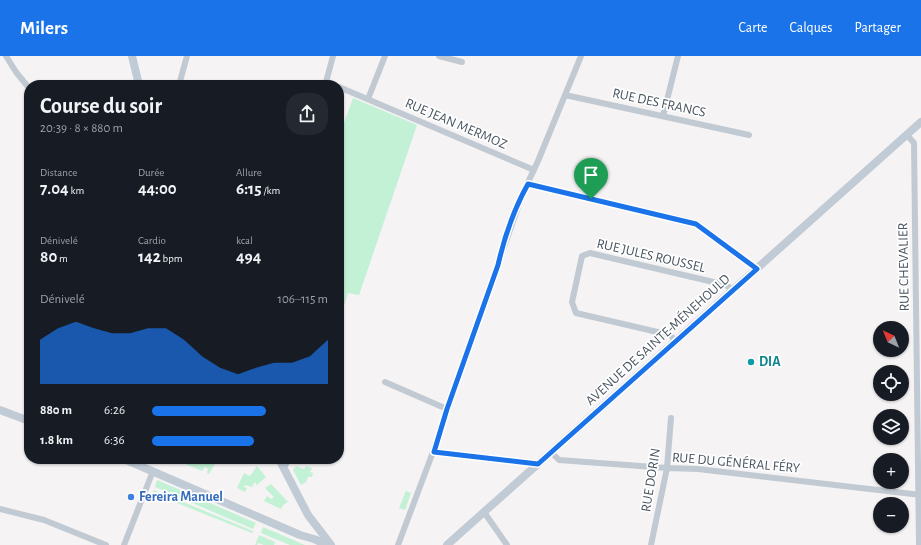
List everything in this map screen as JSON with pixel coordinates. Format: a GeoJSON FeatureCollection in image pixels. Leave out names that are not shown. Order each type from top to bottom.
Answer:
{"type":"FeatureCollection","features":[{"type":"Feature","properties":{"kind":"main road"},"geometry":{"type":"LineString","coordinates":[[132,56],[137,80]]}},
{"type":"Feature","properties":{"kind":"main road","name":"AVENUE DE SAINTE-MÉNEHOULD"},"geometry":{"type":"LineString","coordinates":[[447,545],[921,122]]}},
{"type":"Feature","properties":{"kind":"main road"},"geometry":{"type":"LineString","coordinates":[[0,410],[24,419]]}},
{"type":"Feature","properties":{"kind":"main road"},"geometry":{"type":"LineString","coordinates":[[136,464],[300,536],[327,545]]}},
{"type":"Feature","properties":{"kind":"main road"},"geometry":{"type":"LineString","coordinates":[[282,464],[308,515],[331,545]]}},
{"type":"Feature","properties":{"kind":"main road"},"geometry":{"type":"LineString","coordinates":[[308,515],[315,542]]}},
{"type":"Feature","properties":{"kind":"street"},"geometry":{"type":"LineString","coordinates":[[6,56],[24,82]]}},
{"type":"Feature","properties":{"kind":"street"},"geometry":{"type":"LineString","coordinates":[[180,80],[187,56]]}},
{"type":"Feature","properties":{"kind":"street"},"geometry":{"type":"LineString","coordinates":[[326,80],[332,56]]}},
{"type":"Feature","properties":{"kind":"street"},"geometry":{"type":"LineString","coordinates":[[368,99],[385,56]]}},
{"type":"Feature","properties":{"kind":"street"},"geometry":{"type":"LineString","coordinates":[[438,56],[462,62]]}},
{"type":"Feature","properties":{"kind":"street"},"geometry":{"type":"LineString","coordinates":[[398,545],[434,452],[447,409],[523,193],[581,56]]}},
{"type":"Feature","properties":{"kind":"street"},"geometry":{"type":"LineString","coordinates":[[663,116],[678,56]]}},
{"type":"Feature","properties":{"kind":"street","name":"RUE JEAN MERMOZ"},"geometry":{"type":"LineString","coordinates":[[344,89],[534,170]]}},
{"type":"Feature","properties":{"kind":"street","name":"RUE DES FRANCS"},"geometry":{"type":"LineString","coordinates":[[565,95],[749,135]]}},
{"type":"Feature","properties":{"kind":"street","name":"RUE CHEVALIER"},"geometry":{"type":"LineString","coordinates":[[907,135],[914,143],[916,408],[920,495],[919,545]]}},
{"type":"Feature","properties":{"kind":"street"},"geometry":{"type":"LineString","coordinates":[[528,184],[696,224],[757,269]]}},
{"type":"Feature","properties":{"kind":"street","name":"RUE JULES ROUSSEL"},"geometry":{"type":"LineString","coordinates":[[676,341],[670,335],[576,313],[572,302],[582,256],[590,253],[726,285],[733,290]]}},
{"type":"Feature","properties":{"kind":"street"},"geometry":{"type":"LineString","coordinates":[[385,382],[447,409]]}},
{"type":"Feature","properties":{"kind":"street"},"geometry":{"type":"LineString","coordinates":[[916,408],[921,396]]}},
{"type":"Feature","properties":{"kind":"street","name":"RUE DORIN"},"geometry":{"type":"LineString","coordinates":[[651,545],[666,468],[671,418]]}},
{"type":"Feature","properties":{"kind":"street"},"geometry":{"type":"LineString","coordinates":[[434,452],[538,464]]}},
{"type":"Feature","properties":{"kind":"street","name":"RUE DU GÉNÉRAL FÉRY"},"geometry":{"type":"LineString","coordinates":[[551,452],[559,460],[698,469],[920,495]]}},
{"type":"Feature","properties":{"kind":"street"},"geometry":{"type":"LineString","coordinates":[[284,469],[286,464]]}},
{"type":"Feature","properties":{"kind":"street"},"geometry":{"type":"LineString","coordinates":[[124,545],[154,471]]}},
{"type":"Feature","properties":{"kind":"street"},"geometry":{"type":"LineString","coordinates":[[0,509],[44,520],[106,545]]}},
{"type":"Feature","properties":{"kind":"street"},"geometry":{"type":"LineString","coordinates":[[484,512],[507,545]]}},
{"type":"Feature","properties":{"kind":"green space"},"geometry":{"type":"Polygon","coordinates":[[[353,98],[417,125],[359,295],[348,293],[344,306],[344,123],[353,98]]]}},
{"type":"Feature","properties":{"kind":"green space"},"geometry":{"type":"Polygon","coordinates":[[[185,464],[215,464],[209,474],[207,473],[208,469],[205,467],[202,471],[185,464]]]}},
{"type":"Feature","properties":{"kind":"green space"},"geometry":{"type":"Polygon","coordinates":[[[257,466],[266,477],[257,485],[255,482],[252,487],[245,485],[244,487],[247,488],[245,492],[237,488],[244,473],[250,476],[257,466]]]}},
{"type":"Feature","properties":{"kind":"green space"},"geometry":{"type":"Polygon","coordinates":[[[296,466],[304,469],[306,466],[312,468],[310,472],[313,473],[312,477],[308,477],[306,482],[301,485],[293,470],[296,466]]]}},
{"type":"Feature","properties":{"kind":"green space"},"geometry":{"type":"Polygon","coordinates":[[[157,480],[256,523],[253,529],[155,487],[157,480]]]}},
{"type":"Feature","properties":{"kind":"green space"},"geometry":{"type":"Polygon","coordinates":[[[271,484],[288,502],[283,505],[281,509],[264,501],[267,496],[271,499],[274,497],[265,488],[271,484]]]}},
{"type":"Feature","properties":{"kind":"green space"},"geometry":{"type":"Polygon","coordinates":[[[154,490],[253,531],[252,533],[152,493],[154,490]]]}},
{"type":"Feature","properties":{"kind":"green space"},"geometry":{"type":"Polygon","coordinates":[[[406,491],[411,493],[405,510],[399,508],[406,491]]]}},
{"type":"Feature","properties":{"kind":"green space"},"geometry":{"type":"Polygon","coordinates":[[[263,527],[305,545],[290,545],[261,533],[263,527]]]}},
{"type":"Feature","properties":{"kind":"green space"},"geometry":{"type":"Polygon","coordinates":[[[259,535],[275,542],[274,545],[264,545],[258,543],[255,545],[259,535]]]}},
{"type":"Feature","properties":{"kind":"place","name":"DIA"},"geometry":{"type":"Point","coordinates":[751,362]}},
{"type":"Feature","properties":{"kind":"place","name":"Fereira Manuel"},"geometry":{"type":"Point","coordinates":[131,497]}},
{"type":"Feature","properties":{"kind":"route"},"geometry":{"type":"LineString","coordinates":[[528,184],[591,199],[696,224],[757,269],[538,464],[434,452],[447,409],[498,265],[501,252],[523,193],[528,184]]}}]}
